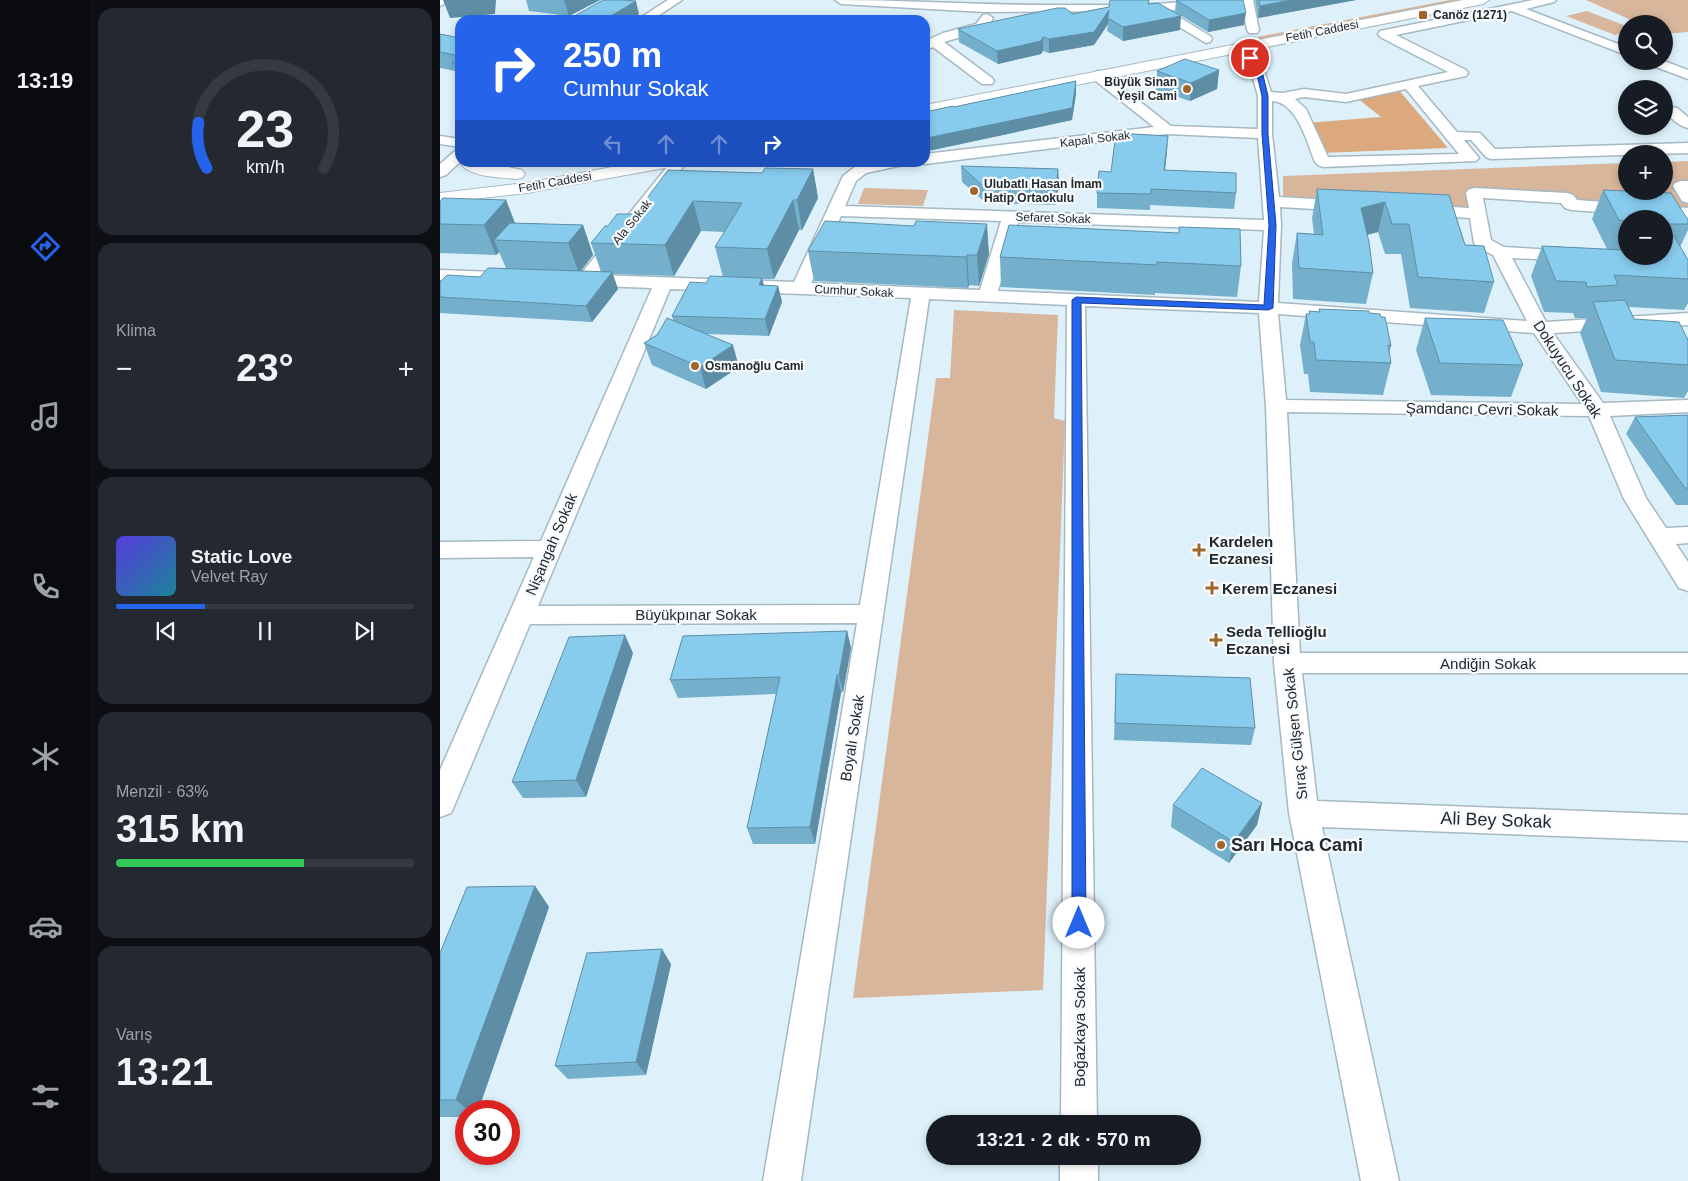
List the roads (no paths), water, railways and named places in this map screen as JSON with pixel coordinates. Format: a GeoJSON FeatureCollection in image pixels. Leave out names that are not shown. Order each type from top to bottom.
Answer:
{"type":"FeatureCollection","features":[{"type":"Feature","properties":{"kind":"main road","name":"Fetih Caddesi"},"geometry":{"type":"LineString","coordinates":[[1310,20],[1423,0]]}},
{"type":"Feature","properties":{"kind":"main road","name":"Fetih Caddesi"},"geometry":{"type":"LineString","coordinates":[[930,109],[1097,75],[1250,34],[1483,0]]}},
{"type":"Feature","properties":{"kind":"main road"},"geometry":{"type":"LineString","coordinates":[[1187,43],[1210,38]]}},
{"type":"Feature","properties":{"kind":"main road"},"geometry":{"type":"LineString","coordinates":[[969,85],[992,80]]}},
{"type":"Feature","properties":{"kind":"main road"},"geometry":{"type":"LineString","coordinates":[[474,167],[521,181]]}},
{"type":"Feature","properties":{"kind":"main road","name":"Fetih Caddesi"},"geometry":{"type":"LineString","coordinates":[[440,182],[521,181],[567,167]]}},
{"type":"Feature","properties":{"kind":"main road","name":"Fetih Caddesi"},"geometry":{"type":"LineString","coordinates":[[440,198],[521,181],[631,167]]}},
{"type":"Feature","properties":{"kind":"main road"},"geometry":{"type":"LineString","coordinates":[[440,207],[521,181]]}},
{"type":"Feature","properties":{"kind":"street"},"geometry":{"type":"LineString","coordinates":[[651,15],[676,0]]}},
{"type":"Feature","properties":{"kind":"street"},"geometry":{"type":"LineString","coordinates":[[841,0],[1157,8],[1210,0]]}},
{"type":"Feature","properties":{"kind":"street"},"geometry":{"type":"LineString","coordinates":[[1247,0],[1250,34]]}},
{"type":"Feature","properties":{"kind":"street"},"geometry":{"type":"LineString","coordinates":[[1492,0],[1618,48]]}},
{"type":"Feature","properties":{"kind":"street"},"geometry":{"type":"LineString","coordinates":[[1274,97],[1304,93],[1346,98],[1461,73],[1384,34],[1550,0]]}},
{"type":"Feature","properties":{"kind":"street"},"geometry":{"type":"LineString","coordinates":[[930,44],[984,25],[987,5]]}},
{"type":"Feature","properties":{"kind":"street"},"geometry":{"type":"LineString","coordinates":[[1157,8],[1210,38]]}},
{"type":"Feature","properties":{"kind":"street","name":"Sıraç Gülşen Sokak"},"geometry":{"type":"LineString","coordinates":[[1250,34],[1256,67],[1274,97],[1265,134],[1272,214],[1268,308],[1276,406],[1287,663],[1304,813],[1380,1181]]}},
{"type":"Feature","properties":{"kind":"street"},"geometry":{"type":"LineString","coordinates":[[930,44],[992,80]]}},
{"type":"Feature","properties":{"kind":"street"},"geometry":{"type":"LineString","coordinates":[[1673,68],[1688,74]]}},
{"type":"Feature","properties":{"kind":"street"},"geometry":{"type":"LineString","coordinates":[[1097,75],[1167,130]]}},
{"type":"Feature","properties":{"kind":"street"},"geometry":{"type":"LineString","coordinates":[[1274,97],[1299,109],[1323,162],[1471,158],[1409,84]]}},
{"type":"Feature","properties":{"kind":"street"},"geometry":{"type":"LineString","coordinates":[[1673,112],[1688,124]]}},
{"type":"Feature","properties":{"kind":"street","name":"Kapalı Sokak"},"geometry":{"type":"LineString","coordinates":[[930,158],[1167,130],[1265,134]]}},
{"type":"Feature","properties":{"kind":"street"},"geometry":{"type":"LineString","coordinates":[[1452,135],[1475,136],[1491,154],[1688,148]]}},
{"type":"Feature","properties":{"kind":"street"},"geometry":{"type":"LineString","coordinates":[[440,140],[455,142]]}},
{"type":"Feature","properties":{"kind":"street"},"geometry":{"type":"LineString","coordinates":[[440,155],[455,146]]}},
{"type":"Feature","properties":{"kind":"street"},"geometry":{"type":"LineString","coordinates":[[440,172],[455,158]]}},
{"type":"Feature","properties":{"kind":"street","name":"Ala Sokak"},"geometry":{"type":"LineString","coordinates":[[584,281],[676,167]]}},
{"type":"Feature","properties":{"kind":"street"},"geometry":{"type":"LineString","coordinates":[[800,288],[849,179],[861,168],[867,167]]}},
{"type":"Feature","properties":{"kind":"street"},"geometry":{"type":"LineString","coordinates":[[1688,186],[1681,186],[1688,198]]}},
{"type":"Feature","properties":{"kind":"street"},"geometry":{"type":"LineString","coordinates":[[1409,209],[1478,213],[1474,193],[1567,198],[1571,205],[1688,213]]}},
{"type":"Feature","properties":{"kind":"street","name":"Sefaret Sokak"},"geometry":{"type":"LineString","coordinates":[[834,211],[1011,217],[1272,214],[1360,207]]}},
{"type":"Feature","properties":{"kind":"street","name":"Dokuyucu Sokak"},"geometry":{"type":"LineString","coordinates":[[1478,213],[1483,243],[1500,252],[1540,328],[1597,410],[1636,499],[1688,582]]}},
{"type":"Feature","properties":{"kind":"street"},"geometry":{"type":"LineString","coordinates":[[987,296],[1011,217]]}},
{"type":"Feature","properties":{"kind":"street"},"geometry":{"type":"LineString","coordinates":[[1500,252],[1589,256]]}},
{"type":"Feature","properties":{"kind":"street","name":"Cumhur Sokak"},"geometry":{"type":"LineString","coordinates":[[440,275],[1268,308],[1540,328],[1688,319]]}},
{"type":"Feature","properties":{"kind":"street","name":"Nişangah Sokak"},"geometry":{"type":"LineString","coordinates":[[440,804],[663,284]]}},
{"type":"Feature","properties":{"kind":"street","name":"Boyalı Sokak"},"geometry":{"type":"LineString","coordinates":[[782,1181],[921,294]]}},
{"type":"Feature","properties":{"kind":"street","name":"Boğazkaya Sokak"},"geometry":{"type":"LineString","coordinates":[[1076,300],[1080,1115]]}},
{"type":"Feature","properties":{"kind":"street","name":"Şamdancı Cevri Sokak"},"geometry":{"type":"LineString","coordinates":[[1276,406],[1597,410],[1688,406]]}},
{"type":"Feature","properties":{"kind":"street"},"geometry":{"type":"LineString","coordinates":[[1659,537],[1688,535]]}},
{"type":"Feature","properties":{"kind":"street"},"geometry":{"type":"LineString","coordinates":[[440,550],[549,549]]}},
{"type":"Feature","properties":{"kind":"street","name":"Büyükpınar Sokak"},"geometry":{"type":"LineString","coordinates":[[521,615],[871,614]]}},
{"type":"Feature","properties":{"kind":"street","name":"Andiğin Sokak"},"geometry":{"type":"LineString","coordinates":[[1287,663],[1688,663]]}},
{"type":"Feature","properties":{"kind":"street","name":"Ali Bey Sokak"},"geometry":{"type":"LineString","coordinates":[[1304,813],[1688,828]]}},
{"type":"Feature","properties":{"kind":"street"},"geometry":{"type":"LineString","coordinates":[[1080,1165],[1080,1181]]}},
{"type":"Feature","properties":{"kind":"place","name":"Canöz (1271)"},"geometry":{"type":"Point","coordinates":[1423,15]}},
{"type":"Feature","properties":{"kind":"place","name":"Büyük Sinan Yeşil Cami"},"geometry":{"type":"Point","coordinates":[1187,89]}},
{"type":"Feature","properties":{"kind":"place","name":"Ulubatlı Hasan İmam Hatip Ortaokulu"},"geometry":{"type":"Point","coordinates":[974,191]}},
{"type":"Feature","properties":{"kind":"place","name":"Osmanoğlu Cami"},"geometry":{"type":"Point","coordinates":[695,366]}},
{"type":"Feature","properties":{"kind":"place","name":"Kardelen Eczanesi"},"geometry":{"type":"Point","coordinates":[1199,550]}},
{"type":"Feature","properties":{"kind":"place","name":"Kerem Eczanesi"},"geometry":{"type":"Point","coordinates":[1212,588]}},
{"type":"Feature","properties":{"kind":"place","name":"Seda Tellioğlu Eczanesi"},"geometry":{"type":"Point","coordinates":[1216,640]}},
{"type":"Feature","properties":{"kind":"place","name":"Sarı Hoca Cami"},"geometry":{"type":"Point","coordinates":[1221,845]}}]}
